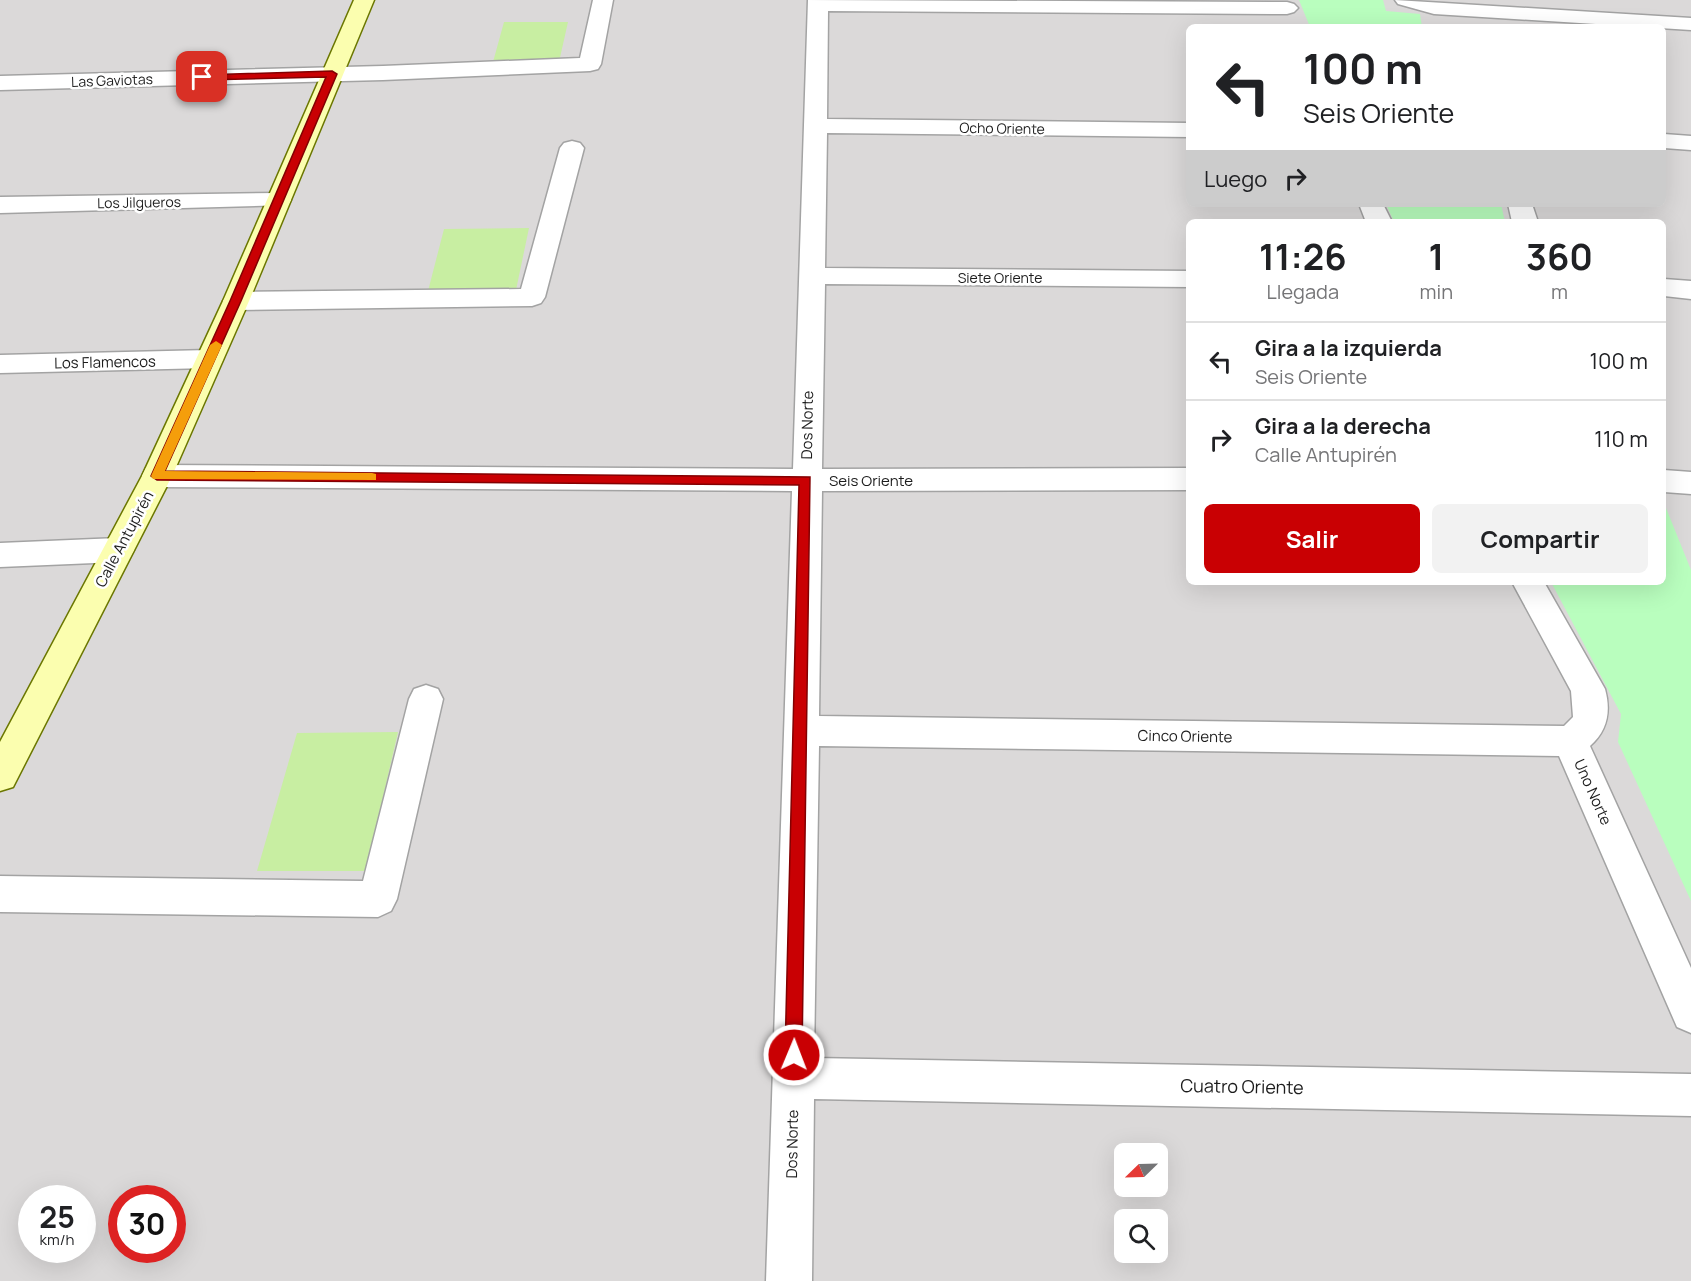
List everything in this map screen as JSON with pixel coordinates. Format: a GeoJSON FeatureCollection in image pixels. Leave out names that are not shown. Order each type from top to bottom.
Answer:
{"type":"FeatureCollection","features":[{"type":"Feature","properties":{"kind":"street","name":"Calle Antupirén"},"geometry":{"type":"LineString","coordinates":[[0,776],[157,476],[236,301],[364,0]]}},
{"type":"Feature","properties":{"kind":"street","name":"Las Gaviotas"},"geometry":{"type":"LineString","coordinates":[[0,83],[590,64],[603,0]]}},
{"type":"Feature","properties":{"kind":"street"},"geometry":{"type":"LineString","coordinates":[[1406,0],[1436,17],[1691,24]]}},
{"type":"Feature","properties":{"kind":"street"},"geometry":{"type":"LineString","coordinates":[[818,2],[1291,12]]}},
{"type":"Feature","properties":{"kind":"street","name":"Dos Norte"},"geometry":{"type":"LineString","coordinates":[[789,1281],[805,480],[818,2]]}},
{"type":"Feature","properties":{"kind":"street","name":"Ocho Oriente"},"geometry":{"type":"LineString","coordinates":[[814,126],[1186,130]]}},
{"type":"Feature","properties":{"kind":"street"},"geometry":{"type":"LineString","coordinates":[[1666,141],[1691,143]]}},
{"type":"Feature","properties":{"kind":"street"},"geometry":{"type":"LineString","coordinates":[[236,301],[532,297],[572,148]]}},
{"type":"Feature","properties":{"kind":"street","name":"Los Jilgueros"},"geometry":{"type":"LineString","coordinates":[[0,205],[279,200]]}},
{"type":"Feature","properties":{"kind":"street","name":"Siete Oriente"},"geometry":{"type":"LineString","coordinates":[[810,276],[1186,279]]}},
{"type":"Feature","properties":{"kind":"street"},"geometry":{"type":"LineString","coordinates":[[1666,288],[1691,290]]}},
{"type":"Feature","properties":{"kind":"street","name":"Los Flamencos"},"geometry":{"type":"LineString","coordinates":[[0,364],[209,360]]}},
{"type":"Feature","properties":{"kind":"street","name":"Seis Oriente"},"geometry":{"type":"LineString","coordinates":[[157,476],[805,480],[1186,479]]}},
{"type":"Feature","properties":{"kind":"street"},"geometry":{"type":"LineString","coordinates":[[1666,481],[1691,483]]}},
{"type":"Feature","properties":{"kind":"street"},"geometry":{"type":"LineString","coordinates":[[0,555],[118,550]]}},
{"type":"Feature","properties":{"kind":"street","name":"Uno Norte"},"geometry":{"type":"LineString","coordinates":[[1530,585],[1588,689],[1593,705],[1591,720],[1584,733],[1570,741],[1691,1013]]}},
{"type":"Feature","properties":{"kind":"street"},"geometry":{"type":"LineString","coordinates":[[0,894],[378,899],[426,699]]}},
{"type":"Feature","properties":{"kind":"street","name":"Cinco Oriente"},"geometry":{"type":"LineString","coordinates":[[800,731],[1570,741]]}},
{"type":"Feature","properties":{"kind":"street","name":"Cuatro Oriente"},"geometry":{"type":"LineString","coordinates":[[793,1078],[1691,1095]]}},
{"type":"Feature","properties":{"kind":"shaded area"},"geometry":{"type":"Polygon","coordinates":[[[0,0],[1691,0],[1691,1281],[0,1281],[0,0]]]}},
{"type":"Feature","properties":{"kind":"green space"},"geometry":{"type":"Polygon","coordinates":[[[1299,0],[1383,0],[1386,11],[1420,14],[1422,24],[1309,24],[1299,0]]]}},
{"type":"Feature","properties":{"kind":"green space"},"geometry":{"type":"Polygon","coordinates":[[[504,22],[568,22],[559,62],[493,62],[504,22]]]}},
{"type":"Feature","properties":{"kind":"green space"},"geometry":{"type":"Polygon","coordinates":[[[1387,207],[1502,207],[1504,219],[1393,219],[1387,207]]]}},
{"type":"Feature","properties":{"kind":"green space"},"geometry":{"type":"Polygon","coordinates":[[[529,228],[516,290],[428,291],[444,229],[529,228]]]}},
{"type":"Feature","properties":{"kind":"green space"},"geometry":{"type":"Polygon","coordinates":[[[1666,508],[1691,570],[1691,901],[1618,742],[1621,714],[1553,585],[1666,585],[1666,508]]]}},
{"type":"Feature","properties":{"kind":"green space"},"geometry":{"type":"Polygon","coordinates":[[[398,732],[366,871],[257,871],[297,733],[398,732]]]}},
{"type":"Feature","properties":{"kind":"slow traffic"},"geometry":{"type":"LineString","coordinates":[[216,345],[157,476],[372,477]]}},
{"type":"Feature","properties":{"kind":"route"},"geometry":{"type":"LineString","coordinates":[[202,77],[332,74],[236,301],[157,476],[805,480],[794,1055]]}}]}
